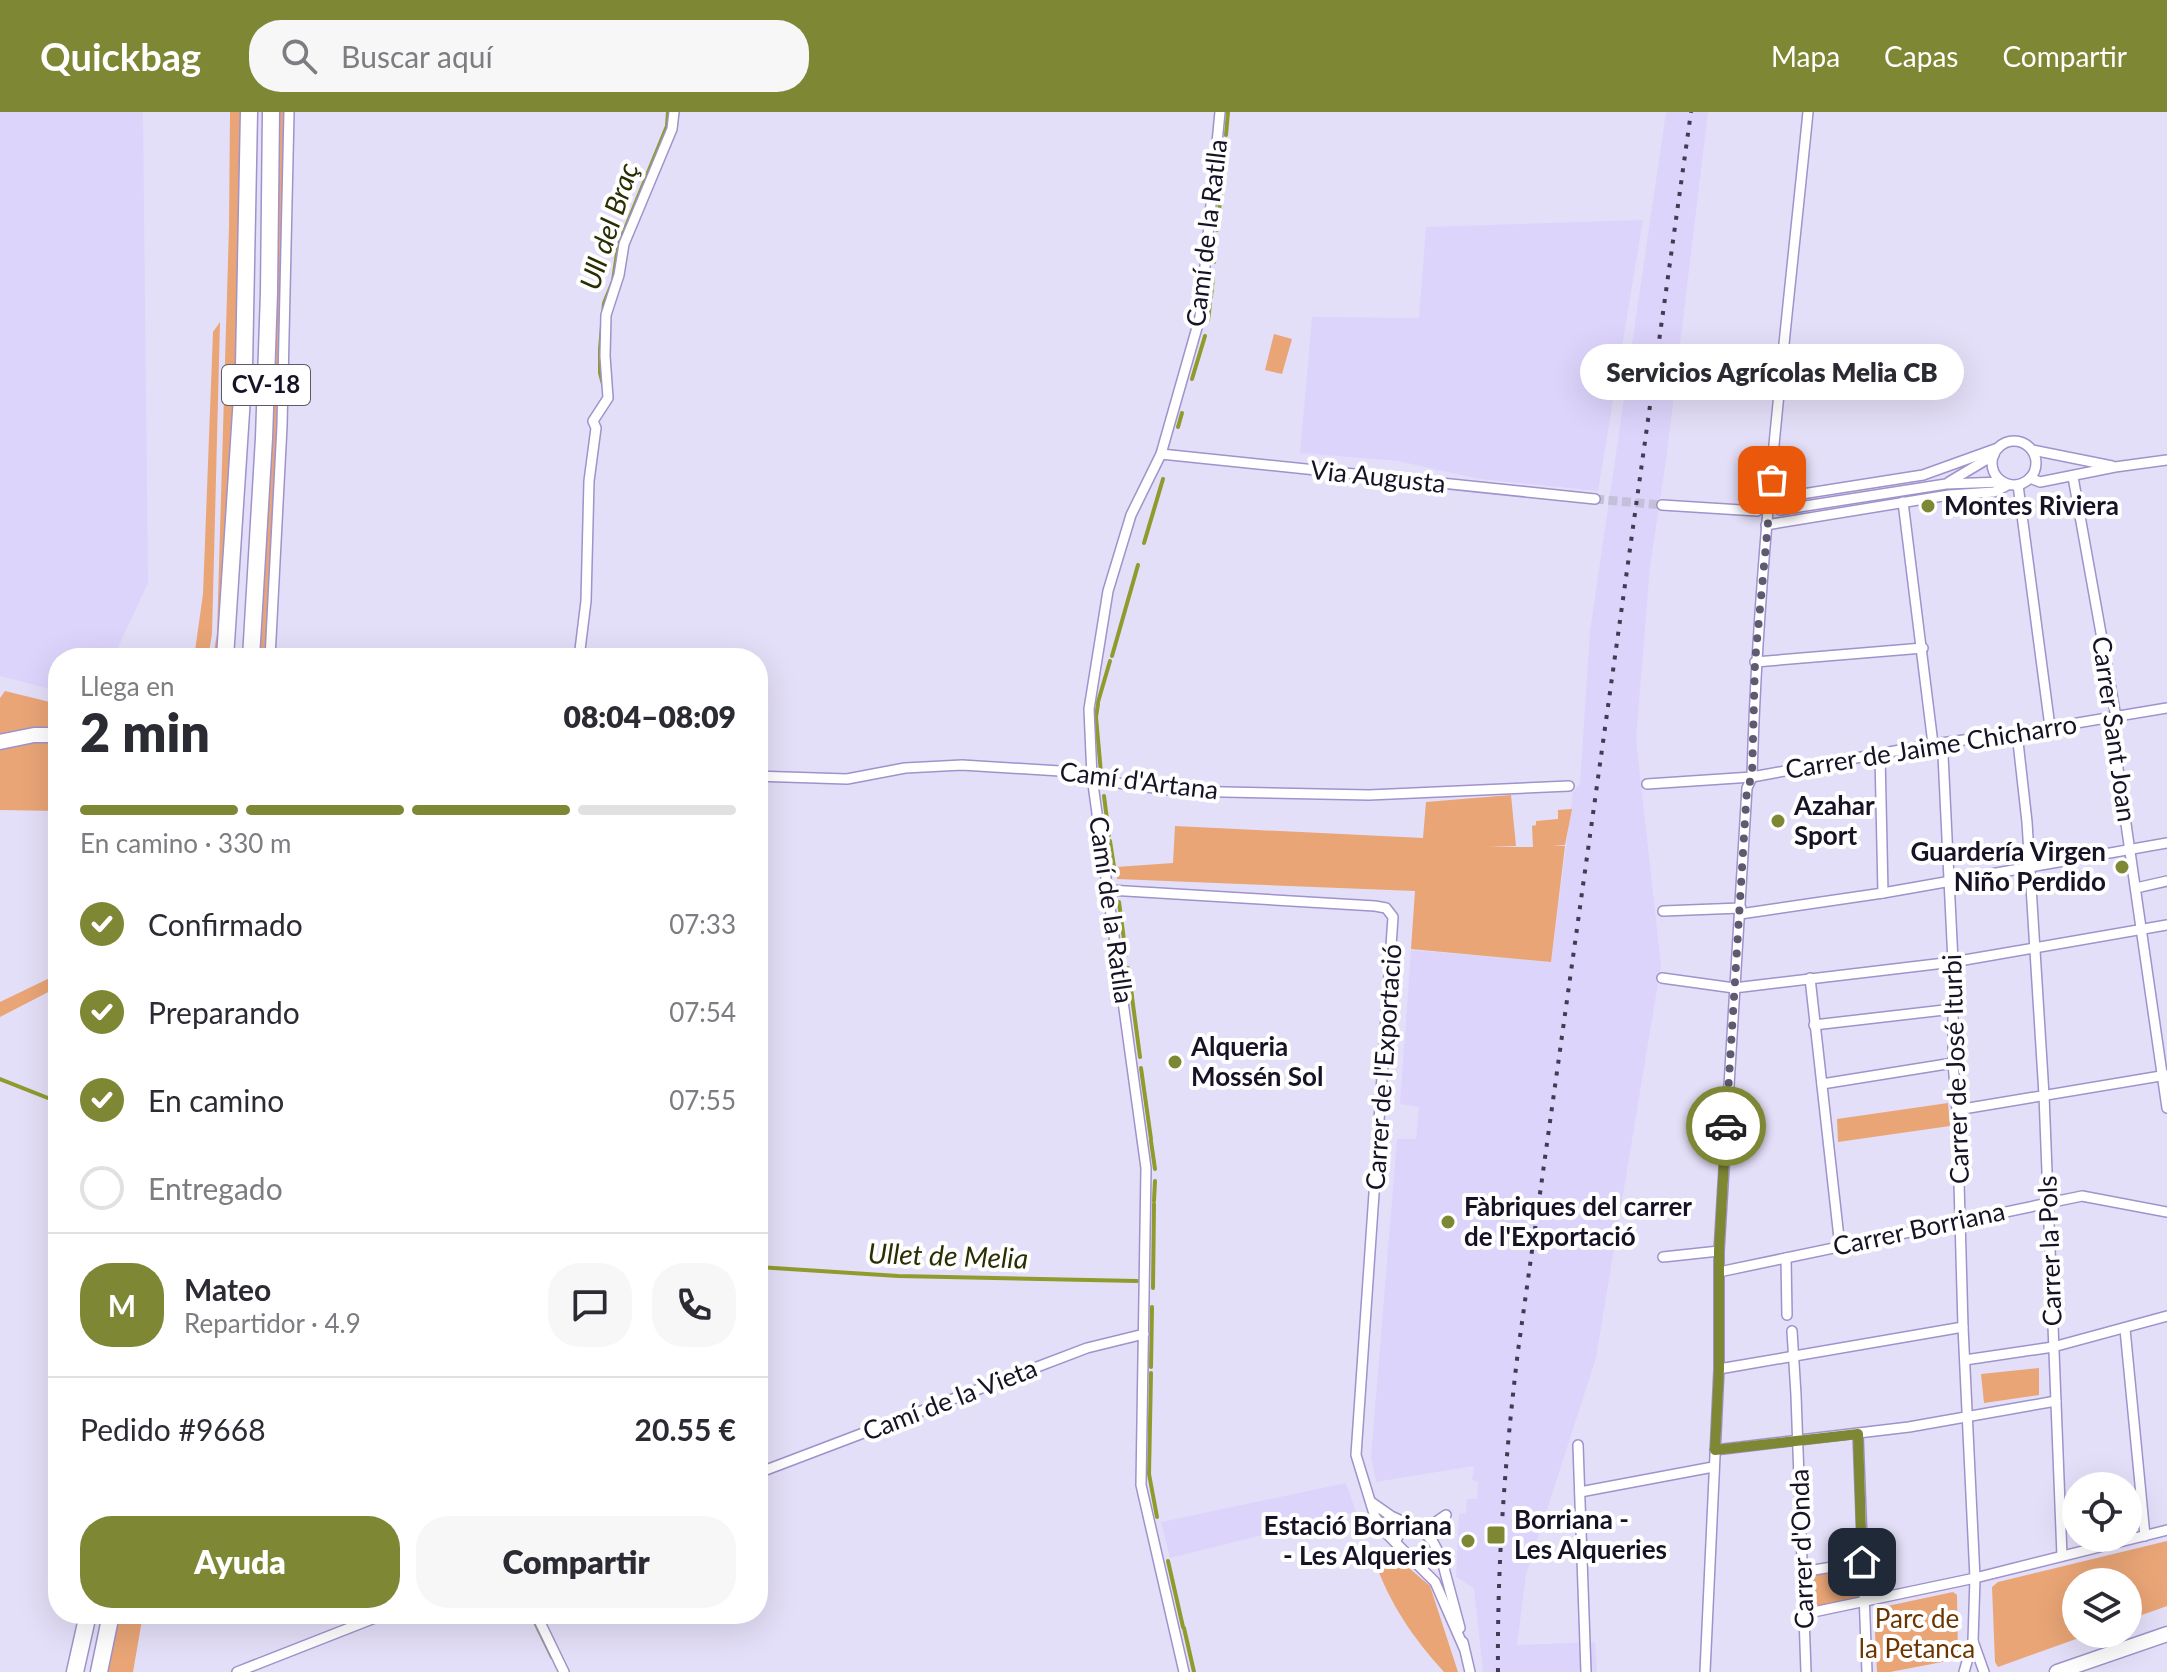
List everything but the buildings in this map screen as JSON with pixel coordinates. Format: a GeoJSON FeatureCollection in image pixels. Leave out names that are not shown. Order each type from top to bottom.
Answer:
{"type":"FeatureCollection","features":[{"type":"Feature","properties":{"kind":"main road","name":"CV-18"},"geometry":{"type":"LineString","coordinates":[[226,648],[244,366],[249,112]]}},
{"type":"Feature","properties":{"kind":"main road","name":"CV-18"},"geometry":{"type":"LineString","coordinates":[[252,648],[265,424],[271,112]]}},
{"type":"Feature","properties":{"kind":"main road"},"geometry":{"type":"LineString","coordinates":[[0,742],[48,735]]}},
{"type":"Feature","properties":{"kind":"main road"},"geometry":{"type":"LineString","coordinates":[[75,1672],[86,1624]]}},
{"type":"Feature","properties":{"kind":"main road"},"geometry":{"type":"LineString","coordinates":[[99,1672],[109,1624]]}},
{"type":"Feature","properties":{"kind":"main road"},"geometry":{"type":"LineString","coordinates":[[2063,1671],[2167,1634]]}},
{"type":"Feature","properties":{"kind":"street"},"geometry":{"type":"LineString","coordinates":[[271,648],[283,411],[289,112]]}},
{"type":"Feature","properties":{"kind":"street"},"geometry":{"type":"LineString","coordinates":[[580,648],[586,601],[589,481],[596,428],[593,421],[594,415],[607,403],[609,394],[605,356],[606,315],[619,275],[624,244],[672,129],[674,112]]}},
{"type":"Feature","properties":{"kind":"street","name":"Camí de la Ratlla"},"geometry":{"type":"LineString","coordinates":[[1184,1672],[1141,1485],[1146,1168],[1092,777],[1089,709],[1108,591],[1131,515],[1161,454],[1200,317],[1220,112]]}},
{"type":"Feature","properties":{"kind":"street"},"geometry":{"type":"LineString","coordinates":[[1705,1672],[1719,1369],[1719,1251],[1747,788],[1752,777],[1755,662],[1808,112]]}},
{"type":"Feature","properties":{"kind":"street"},"geometry":{"type":"LineString","coordinates":[[1946,484],[2009,442],[2022,442],[2032,450],[2115,467]]}},
{"type":"Feature","properties":{"kind":"street"},"geometry":{"type":"LineString","coordinates":[[2030,478],[2036,469],[2032,450]]}},
{"type":"Feature","properties":{"kind":"street"},"geometry":{"type":"LineString","coordinates":[[1770,499],[1923,475],[1996,452]]}},
{"type":"Feature","properties":{"kind":"street"},"geometry":{"type":"LineString","coordinates":[[1996,452],[1993,470],[2009,484],[2050,727]]}},
{"type":"Feature","properties":{"kind":"street","name":"Via Augusta"},"geometry":{"type":"LineString","coordinates":[[1161,454],[1595,499]]}},
{"type":"Feature","properties":{"kind":"street"},"geometry":{"type":"LineString","coordinates":[[1766,525],[1949,495],[1994,492],[2030,478],[2040,482],[2167,460]]}},
{"type":"Feature","properties":{"kind":"street","name":"Carrer Sant Joan"},"geometry":{"type":"LineString","coordinates":[[2073,477],[2116,717],[2112,727],[2165,1076],[2167,1108]]}},
{"type":"Feature","properties":{"kind":"street"},"geometry":{"type":"LineString","coordinates":[[1780,510],[1946,484],[2009,484]]}},
{"type":"Feature","properties":{"kind":"street","name":"Carrer de José Iturbi"},"geometry":{"type":"LineString","coordinates":[[1903,502],[1933,744],[1943,755],[1950,882],[1953,1063],[1975,1578],[1973,1641],[1964,1672]]}},
{"type":"Feature","properties":{"kind":"street"},"geometry":{"type":"LineString","coordinates":[[1662,505],[1757,511]]}},
{"type":"Feature","properties":{"kind":"street"},"geometry":{"type":"LineString","coordinates":[[1755,662],[1923,648]]}},
{"type":"Feature","properties":{"kind":"street","name":"Carrer de Jaime Chicharro"},"geometry":{"type":"LineString","coordinates":[[1647,784],[1752,777],[1933,744],[2167,708]]}},
{"type":"Feature","properties":{"kind":"street","name":"Carrer la Pols"},"geometry":{"type":"LineString","coordinates":[[2017,733],[2030,869],[2044,1095],[2062,1556]]}},
{"type":"Feature","properties":{"kind":"street"},"geometry":{"type":"LineString","coordinates":[[1880,755],[1883,893]]}},
{"type":"Feature","properties":{"kind":"street","name":"Camí d'Artana"},"geometry":{"type":"LineString","coordinates":[[768,776],[847,779],[905,768],[962,765],[1076,772],[1123,784],[1178,791],[1369,795],[1569,786]]}},
{"type":"Feature","properties":{"kind":"street"},"geometry":{"type":"LineString","coordinates":[[1663,911],[1740,911],[1883,893],[2167,843]]}},
{"type":"Feature","properties":{"kind":"street"},"geometry":{"type":"LineString","coordinates":[[2136,888],[2167,881]]}},
{"type":"Feature","properties":{"kind":"street","name":"Carrer de l'Exportació"},"geometry":{"type":"LineString","coordinates":[[1109,890],[1375,906],[1386,908],[1393,917],[1395,923],[1356,1446],[1357,1467],[1374,1507]]}},
{"type":"Feature","properties":{"kind":"street"},"geometry":{"type":"LineString","coordinates":[[1662,978],[1734,988],[1953,962],[2167,925]]}},
{"type":"Feature","properties":{"kind":"street"},"geometry":{"type":"LineString","coordinates":[[1810,978],[1840,1247]]}},
{"type":"Feature","properties":{"kind":"street"},"geometry":{"type":"LineString","coordinates":[[1814,1025],[1953,1009]]}},
{"type":"Feature","properties":{"kind":"street"},"geometry":{"type":"LineString","coordinates":[[1822,1084],[1953,1063]]}},
{"type":"Feature","properties":{"kind":"street"},"geometry":{"type":"LineString","coordinates":[[1957,1110],[2165,1076]]}},
{"type":"Feature","properties":{"kind":"street","name":"Carrer Borriana"},"geometry":{"type":"LineString","coordinates":[[1719,1272],[2082,1196],[2167,1212]]}},
{"type":"Feature","properties":{"kind":"street"},"geometry":{"type":"LineString","coordinates":[[1663,1257],[1719,1251]]}},
{"type":"Feature","properties":{"kind":"street"},"geometry":{"type":"LineString","coordinates":[[1786,1258],[1787,1315]]}},
{"type":"Feature","properties":{"kind":"street"},"geometry":{"type":"LineString","coordinates":[[1965,1360],[2053,1347],[2167,1316]]}},
{"type":"Feature","properties":{"kind":"street"},"geometry":{"type":"LineString","coordinates":[[1719,1369],[1963,1327]]}},
{"type":"Feature","properties":{"kind":"street"},"geometry":{"type":"LineString","coordinates":[[2125,1329],[2145,1536]]}},
{"type":"Feature","properties":{"kind":"street","name":"Carrer d'Onda"},"geometry":{"type":"LineString","coordinates":[[1792,1331],[1806,1672]]}},
{"type":"Feature","properties":{"kind":"street","name":"Camí de la Vieta"},"geometry":{"type":"LineString","coordinates":[[768,1469],[1087,1348],[1144,1334]]}},
{"type":"Feature","properties":{"kind":"street"},"geometry":{"type":"LineString","coordinates":[[1715,1450],[1858,1434],[2056,1401]]}},
{"type":"Feature","properties":{"kind":"street"},"geometry":{"type":"LineString","coordinates":[[1858,1434],[1867,1672]]}},
{"type":"Feature","properties":{"kind":"street"},"geometry":{"type":"LineString","coordinates":[[1578,1445],[1586,1672]]}},
{"type":"Feature","properties":{"kind":"street"},"geometry":{"type":"LineString","coordinates":[[1580,1492],[1713,1467]]}},
{"type":"Feature","properties":{"kind":"street"},"geometry":{"type":"LineString","coordinates":[[1374,1507],[1419,1529],[1435,1545],[1441,1557],[1470,1672]]}},
{"type":"Feature","properties":{"kind":"street"},"geometry":{"type":"LineString","coordinates":[[1374,1507],[1381,1526],[1423,1568],[1440,1591],[1464,1648]]}},
{"type":"Feature","properties":{"kind":"street"},"geometry":{"type":"LineString","coordinates":[[1395,1542],[1401,1531],[1419,1529],[1446,1515]]}},
{"type":"Feature","properties":{"kind":"street"},"geometry":{"type":"LineString","coordinates":[[1804,1614],[1975,1578],[2167,1530]]}},
{"type":"Feature","properties":{"kind":"street"},"geometry":{"type":"LineString","coordinates":[[1423,1568],[1441,1557]]}},
{"type":"Feature","properties":{"kind":"street"},"geometry":{"type":"LineString","coordinates":[[1802,1572],[1862,1562]]}},
{"type":"Feature","properties":{"kind":"street"},"geometry":{"type":"LineString","coordinates":[[237,1672],[359,1624]]}},
{"type":"Feature","properties":{"kind":"street"},"geometry":{"type":"LineString","coordinates":[[541,1624],[564,1672]]}},
{"type":"Feature","properties":{"kind":"street","name":"Carrer de José Iturbi"},"geometry":{"type":"LineString","coordinates":[[1973,1641],[1984,1672]]}},
{"type":"Feature","properties":{"kind":"shaded area"},"geometry":{"type":"Polygon","coordinates":[[[0,112],[143,112],[148,583],[118,648],[48,648],[48,688],[0,676],[0,112]]]}},
{"type":"Feature","properties":{"kind":"shaded area"},"geometry":{"type":"Polygon","coordinates":[[[1666,112],[1708,112],[1667,453],[1650,567],[1636,739],[1661,965],[1596,1358],[1526,1575],[1517,1645],[1595,1642],[1597,1672],[1483,1672],[1474,1588],[1456,1577],[1459,1514],[1466,1513],[1467,1499],[1477,1499],[1478,1482],[1472,1480],[1474,1466],[1376,1482],[1371,1457],[1397,1139],[1416,1139],[1419,1107],[1400,1104],[1411,950],[1551,962],[1573,792],[1580,784],[1590,631],[1666,112]]]}},
{"type":"Feature","properties":{"kind":"shaded area"},"geometry":{"type":"Polygon","coordinates":[[[1643,220],[1598,491],[1479,479],[1398,461],[1300,453],[1312,317],[1419,318],[1426,227],[1643,220]]]}},
{"type":"Feature","properties":{"kind":"shaded area"},"geometry":{"type":"Polygon","coordinates":[[[1346,1483],[1356,1512],[1170,1558],[1161,1522],[1346,1483]]]}},
{"type":"Feature","properties":{"kind":"green space"},"geometry":{"type":"Polygon","coordinates":[[[230,112],[242,112],[238,346],[220,648],[215,648],[217,633],[230,112]]]}},
{"type":"Feature","properties":{"kind":"green space"},"geometry":{"type":"Polygon","coordinates":[[[280,112],[287,112],[287,215],[268,648],[259,648],[274,367],[280,112]]]}},
{"type":"Feature","properties":{"kind":"green space"},"geometry":{"type":"Polygon","coordinates":[[[220,322],[212,634],[210,648],[195,648],[203,594],[213,332],[220,322]]]}},
{"type":"Feature","properties":{"kind":"green space"},"geometry":{"type":"Polygon","coordinates":[[[1274,334],[1292,339],[1282,374],[1265,370],[1274,334]]]}},
{"type":"Feature","properties":{"kind":"green space"},"geometry":{"type":"Polygon","coordinates":[[[5,691],[48,702],[48,729],[19,730],[0,735],[0,698],[5,691]]]}},
{"type":"Feature","properties":{"kind":"green space"},"geometry":{"type":"Polygon","coordinates":[[[48,741],[48,811],[0,810],[0,749],[48,741]]]}},
{"type":"Feature","properties":{"kind":"green space"},"geometry":{"type":"Polygon","coordinates":[[[1511,795],[1516,846],[1488,847],[1533,847],[1532,826],[1536,825],[1536,821],[1558,819],[1558,810],[1572,809],[1565,845],[1552,846],[1565,846],[1551,962],[1411,949],[1415,891],[1117,879],[1116,867],[1173,863],[1175,826],[1423,838],[1426,802],[1511,795]]]}},
{"type":"Feature","properties":{"kind":"green space"},"geometry":{"type":"Polygon","coordinates":[[[48,979],[48,992],[0,1017],[0,1002],[48,979]]]}},
{"type":"Feature","properties":{"kind":"green space"},"geometry":{"type":"Polygon","coordinates":[[[1948,1103],[1950,1126],[1838,1142],[1837,1119],[1948,1103]]]}},
{"type":"Feature","properties":{"kind":"green space"},"geometry":{"type":"Polygon","coordinates":[[[2039,1368],[2039,1395],[1984,1403],[1981,1374],[2039,1368]]]}},
{"type":"Feature","properties":{"kind":"green space"},"geometry":{"type":"Polygon","coordinates":[[[2167,1541],[2167,1606],[2142,1615],[2142,1568],[2062,1568],[2062,1644],[1998,1667],[1995,1662],[1992,1587],[1998,1582],[2122,1552],[2142,1552],[2142,1547],[2167,1541]]]}},
{"type":"Feature","properties":{"kind":"green space"},"geometry":{"type":"Polygon","coordinates":[[[1379,1550],[1388,1550],[1430,1586],[1458,1672],[1444,1672],[1403,1619],[1374,1559],[1374,1554],[1379,1550]]]}},
{"type":"Feature","properties":{"kind":"green space"},"geometry":{"type":"Polygon","coordinates":[[[1856,1569],[1858,1601],[1812,1608],[1810,1576],[1856,1569]]]}},
{"type":"Feature","properties":{"kind":"green space","name":"Parc de la Petanca"},"geometry":{"type":"Polygon","coordinates":[[[1953,1592],[1957,1595],[1958,1659],[1877,1672],[1874,1613],[1878,1608],[1953,1592]]]}},
{"type":"Feature","properties":{"kind":"green space"},"geometry":{"type":"Polygon","coordinates":[[[116,1624],[141,1624],[133,1672],[106,1672],[116,1624]]]}},
{"type":"Feature","properties":{"kind":"waterway","name":"Ull del Braç"},"geometry":{"type":"LineString","coordinates":[[604,388],[600,373],[604,303],[613,281],[618,246],[667,126],[668,112]]}},
{"type":"Feature","properties":{"kind":"waterway"},"geometry":{"type":"LineString","coordinates":[[1226,135],[1228,112]]}},
{"type":"Feature","properties":{"kind":"waterway"},"geometry":{"type":"LineString","coordinates":[[1217,230],[1226,142]]}},
{"type":"Feature","properties":{"kind":"waterway"},"geometry":{"type":"LineString","coordinates":[[1214,262],[1216,237]]}},
{"type":"Feature","properties":{"kind":"waterway"},"geometry":{"type":"LineString","coordinates":[[1211,297],[1213,277]]}},
{"type":"Feature","properties":{"kind":"waterway"},"geometry":{"type":"LineString","coordinates":[[1208,320],[1210,304]]}},
{"type":"Feature","properties":{"kind":"waterway"},"geometry":{"type":"LineString","coordinates":[[1192,379],[1205,336]]}},
{"type":"Feature","properties":{"kind":"waterway"},"geometry":{"type":"LineString","coordinates":[[1178,427],[1182,413]]}},
{"type":"Feature","properties":{"kind":"waterway"},"geometry":{"type":"LineString","coordinates":[[1144,543],[1163,479]]}},
{"type":"Feature","properties":{"kind":"waterway"},"geometry":{"type":"LineString","coordinates":[[1112,656],[1138,565]]}},
{"type":"Feature","properties":{"kind":"waterway"},"geometry":{"type":"LineString","coordinates":[[1098,702],[1110,661]]}},
{"type":"Feature","properties":{"kind":"waterway"},"geometry":{"type":"LineString","coordinates":[[1098,704],[1096,717],[1101,773]]}},
{"type":"Feature","properties":{"kind":"waterway"},"geometry":{"type":"LineString","coordinates":[[1104,796],[1109,835]]}},
{"type":"Feature","properties":{"kind":"waterway"},"geometry":{"type":"LineString","coordinates":[[1110,841],[1114,867]]}},
{"type":"Feature","properties":{"kind":"waterway"},"geometry":{"type":"LineString","coordinates":[[1119,902],[1126,955]]}},
{"type":"Feature","properties":{"kind":"waterway"},"geometry":{"type":"LineString","coordinates":[[1128,968],[1132,996]]}},
{"type":"Feature","properties":{"kind":"waterway"},"geometry":{"type":"LineString","coordinates":[[1132,997],[1140,1057]]}},
{"type":"Feature","properties":{"kind":"waterway"},"geometry":{"type":"LineString","coordinates":[[1141,1068],[1151,1139]]}},
{"type":"Feature","properties":{"kind":"waterway"},"geometry":{"type":"LineString","coordinates":[[0,1079],[48,1098]]}},
{"type":"Feature","properties":{"kind":"waterway"},"geometry":{"type":"LineString","coordinates":[[1151,1141],[1155,1169]]}},
{"type":"Feature","properties":{"kind":"waterway"},"geometry":{"type":"LineString","coordinates":[[1154,1201],[1155,1181]]}},
{"type":"Feature","properties":{"kind":"waterway"},"geometry":{"type":"LineString","coordinates":[[1153,1288],[1154,1204]]}},
{"type":"Feature","properties":{"kind":"waterway","name":"Ullet de Melia"},"geometry":{"type":"LineString","coordinates":[[768,1268],[898,1276],[1137,1281]]}},
{"type":"Feature","properties":{"kind":"waterway"},"geometry":{"type":"LineString","coordinates":[[1151,1367],[1152,1307]]}},
{"type":"Feature","properties":{"kind":"waterway"},"geometry":{"type":"LineString","coordinates":[[1151,1373],[1149,1474],[1157,1517]]}},
{"type":"Feature","properties":{"kind":"waterway"},"geometry":{"type":"LineString","coordinates":[[1168,1561],[1183,1627]]}},
{"type":"Feature","properties":{"kind":"waterway","name":"Ull del Braç"},"geometry":{"type":"LineString","coordinates":[[536,1624],[552,1657]]}},
{"type":"Feature","properties":{"kind":"waterway"},"geometry":{"type":"LineString","coordinates":[[1184,1628],[1194,1672]]}},
{"type":"Feature","properties":{"kind":"tunnel"},"geometry":{"type":"LineString","coordinates":[[1595,499],[1662,505]]}},
{"type":"Feature","properties":{"kind":"railway"},"geometry":{"type":"LineString","coordinates":[[1498,1672],[1503,1511],[1518,1351],[1691,112]]}},
{"type":"Feature","properties":{"kind":"way so far"},"geometry":{"type":"LineString","coordinates":[[1726,1126],[1747,788],[1752,777],[1755,662],[1772,480]]}},
{"type":"Feature","properties":{"kind":"place","name":"Servicios Agrícolas Melia CB"},"geometry":{"type":"Point","coordinates":[1772,480]}},
{"type":"Feature","properties":{"kind":"place","name":"Montes Riviera"},"geometry":{"type":"Point","coordinates":[1928,506]}},
{"type":"Feature","properties":{"kind":"place","name":"Azahar Sport"},"geometry":{"type":"Point","coordinates":[1778,821]}},
{"type":"Feature","properties":{"kind":"place","name":"Guardería Virgen Niño Perdido"},"geometry":{"type":"Point","coordinates":[2122,867]}},
{"type":"Feature","properties":{"kind":"place","name":"Alqueria Mossén Sol"},"geometry":{"type":"Point","coordinates":[1175,1062]}},
{"type":"Feature","properties":{"kind":"place","name":"Fàbriques del carrer de l'Exportació"},"geometry":{"type":"Point","coordinates":[1448,1222]}},
{"type":"Feature","properties":{"kind":"place","name":"Borriana - Les Alqueries"},"geometry":{"type":"Point","coordinates":[1496,1535]}},
{"type":"Feature","properties":{"kind":"place","name":"Estació Borriana - Les Alqueries"},"geometry":{"type":"Point","coordinates":[1468,1541]}},
{"type":"Feature","properties":{"kind":"route"},"geometry":{"type":"LineString","coordinates":[[1726,1126],[1719,1251],[1715,1450],[1858,1434],[1862,1562]]}}]}
